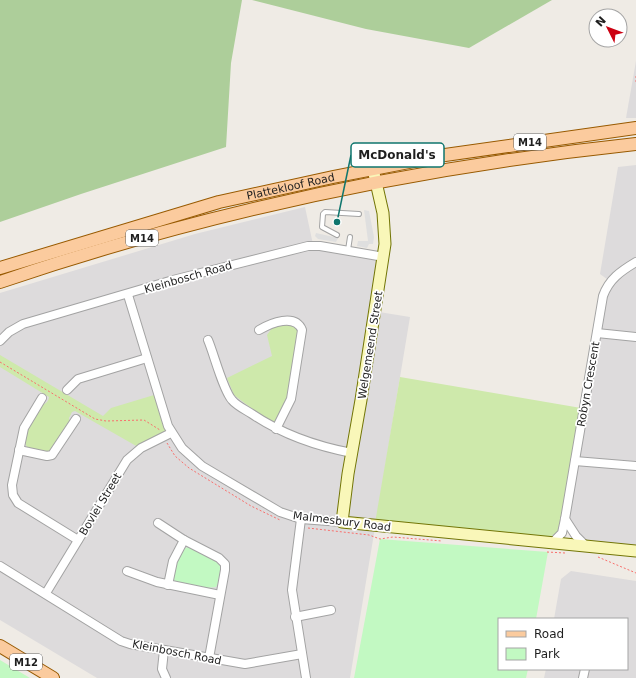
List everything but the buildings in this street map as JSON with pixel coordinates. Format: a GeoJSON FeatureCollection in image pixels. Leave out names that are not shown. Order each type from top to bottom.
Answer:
{"type":"FeatureCollection","features":[{"type":"Feature","properties":{"kind":"main road","name":"Plattekloof Road"},"geometry":{"type":"LineString","coordinates":[[0,268],[219,202],[445,155],[636,128]]}},
{"type":"Feature","properties":{"kind":"main road","name":"Plattekloof Road"},"geometry":{"type":"LineString","coordinates":[[0,282],[162,232],[287,201],[375,183],[546,155],[636,144]]}},
{"type":"Feature","properties":{"kind":"main road","name":"M12"},"geometry":{"type":"LineString","coordinates":[[0,646],[53,678]]}},
{"type":"Feature","properties":{"kind":"street","name":"Welgemeend Street"},"geometry":{"type":"LineString","coordinates":[[342,522],[384,257],[386,232],[372,169]]}},
{"type":"Feature","properties":{"kind":"street","name":"Kleinbosch Road"},"geometry":{"type":"LineString","coordinates":[[0,341],[9,332],[23,324],[128,295],[173,280],[308,246],[314,245],[384,257]]}},
{"type":"Feature","properties":{"kind":"street","name":"Robyn Crescent"},"geometry":{"type":"LineString","coordinates":[[552,542],[562,533],[565,519],[603,296],[607,286],[618,273],[636,262]]}},
{"type":"Feature","properties":{"kind":"street","name":"Malmesbury Road"},"geometry":{"type":"LineString","coordinates":[[128,295],[167,433],[202,466],[280,512],[301,518],[636,551]]}},
{"type":"Feature","properties":{"kind":"street"},"geometry":{"type":"LineString","coordinates":[[259,330],[265,326],[292,320],[298,323],[302,330],[291,399],[276,429]]}},
{"type":"Feature","properties":{"kind":"street"},"geometry":{"type":"LineString","coordinates":[[597,333],[636,337]]}},
{"type":"Feature","properties":{"kind":"street"},"geometry":{"type":"LineString","coordinates":[[208,340],[232,400],[276,429],[315,445],[352,453]]}},
{"type":"Feature","properties":{"kind":"street"},"geometry":{"type":"LineString","coordinates":[[67,390],[78,378],[147,358]]}},
{"type":"Feature","properties":{"kind":"street"},"geometry":{"type":"LineString","coordinates":[[42,398],[26,422],[12,485],[14,498],[22,506],[78,540]]}},
{"type":"Feature","properties":{"kind":"street"},"geometry":{"type":"LineString","coordinates":[[19,450],[47,456],[52,455],[76,419]]}},
{"type":"Feature","properties":{"kind":"street","name":"Bovlei Street"},"geometry":{"type":"LineString","coordinates":[[46,593],[131,455],[140,448],[167,433]]}},
{"type":"Feature","properties":{"kind":"street"},"geometry":{"type":"LineString","coordinates":[[575,462],[636,466]]}},
{"type":"Feature","properties":{"kind":"street"},"geometry":{"type":"LineString","coordinates":[[301,518],[292,590],[295,617],[306,678]]}},
{"type":"Feature","properties":{"kind":"street"},"geometry":{"type":"LineString","coordinates":[[565,519],[576,536],[586,546]]}},
{"type":"Feature","properties":{"kind":"street"},"geometry":{"type":"LineString","coordinates":[[158,523],[184,540],[218,558],[225,564],[209,658]]}},
{"type":"Feature","properties":{"kind":"street"},"geometry":{"type":"LineString","coordinates":[[168,585],[173,561],[184,540]]}},
{"type":"Feature","properties":{"kind":"street","name":"Kleinbosch Road"},"geometry":{"type":"LineString","coordinates":[[0,566],[46,593],[121,641],[245,664],[302,654]]}},
{"type":"Feature","properties":{"kind":"street"},"geometry":{"type":"LineString","coordinates":[[127,571],[138,577],[168,585],[220,595]]}},
{"type":"Feature","properties":{"kind":"street"},"geometry":{"type":"LineString","coordinates":[[295,617],[331,610]]}},
{"type":"Feature","properties":{"kind":"street"},"geometry":{"type":"LineString","coordinates":[[164,650],[162,669],[166,678]]}},
{"type":"Feature","properties":{"kind":"lane"},"geometry":{"type":"LineString","coordinates":[[337,235],[322,227],[323,214],[325,212],[359,214]]}},
{"type":"Feature","properties":{"kind":"lane"},"geometry":{"type":"LineString","coordinates":[[348,250],[350,237]]}},
{"type":"Feature","properties":{"kind":"path"},"geometry":{"type":"LineString","coordinates":[[636,76],[636,83]]}},
{"type":"Feature","properties":{"kind":"path"},"geometry":{"type":"LineString","coordinates":[[0,362],[95,419],[106,422],[144,420],[167,433]]}},
{"type":"Feature","properties":{"kind":"path"},"geometry":{"type":"LineString","coordinates":[[305,527],[369,535],[380,539],[393,537],[446,542]]}},
{"type":"Feature","properties":{"kind":"path"},"geometry":{"type":"LineString","coordinates":[[541,551],[569,554]]}},
{"type":"Feature","properties":{"kind":"path"},"geometry":{"type":"LineString","coordinates":[[594,556],[636,573]]}},
{"type":"Feature","properties":{"kind":"shaded area"},"geometry":{"type":"Polygon","coordinates":[[[636,61],[636,118],[626,118],[636,61]]]}},
{"type":"Feature","properties":{"kind":"shaded area"},"geometry":{"type":"Polygon","coordinates":[[[636,165],[636,550],[586,545],[566,519],[604,296],[611,282],[600,274],[618,167],[636,165]]]}},
{"type":"Feature","properties":{"kind":"shaded area"},"geometry":{"type":"Polygon","coordinates":[[[305,207],[314,249],[388,261],[379,312],[410,317],[350,678],[97,678],[0,620],[0,293],[195,234],[305,207]]]}},
{"type":"Feature","properties":{"kind":"shaded area"},"geometry":{"type":"Polygon","coordinates":[[[364,210],[369,211],[374,237],[373,244],[369,244],[367,248],[357,246],[358,241],[368,241],[364,210]]]}},
{"type":"Feature","properties":{"kind":"shaded area"},"geometry":{"type":"Polygon","coordinates":[[[316,233],[338,238],[336,242],[318,239],[315,236],[316,233]]]}},
{"type":"Feature","properties":{"kind":"shaded area"},"geometry":{"type":"Polygon","coordinates":[[[571,571],[636,581],[636,678],[544,678],[546,670],[628,670],[628,618],[554,618],[561,579],[571,571]]]}},
{"type":"Feature","properties":{"kind":"green space"},"geometry":{"type":"Polygon","coordinates":[[[0,0],[242,0],[231,63],[226,147],[0,222],[0,0]]]}},
{"type":"Feature","properties":{"kind":"green space"},"geometry":{"type":"Polygon","coordinates":[[[252,0],[552,0],[469,48],[366,29],[252,0]]]}},
{"type":"Feature","properties":{"kind":"green space"},"geometry":{"type":"Polygon","coordinates":[[[290,323],[300,332],[289,397],[277,421],[271,423],[234,395],[227,378],[272,356],[267,335],[272,328],[290,323]]]}},
{"type":"Feature","properties":{"kind":"green space"},"geometry":{"type":"Polygon","coordinates":[[[0,355],[103,416],[111,408],[154,395],[166,433],[138,447],[75,411],[72,412],[69,418],[70,424],[50,452],[28,449],[25,443],[29,424],[36,411],[47,402],[49,397],[0,367],[0,355]]]}},
{"type":"Feature","properties":{"kind":"green space"},"geometry":{"type":"Polygon","coordinates":[[[400,377],[581,408],[558,532],[550,537],[484,533],[482,530],[375,523],[400,377]]]}},
{"type":"Feature","properties":{"kind":"green space"},"geometry":{"type":"Polygon","coordinates":[[[380,539],[548,552],[536,618],[498,618],[498,670],[528,670],[526,678],[354,678],[380,539]]]}},
{"type":"Feature","properties":{"kind":"green space"},"geometry":{"type":"Polygon","coordinates":[[[189,547],[219,563],[221,569],[219,582],[216,587],[205,588],[177,583],[174,580],[173,571],[176,560],[181,552],[189,547]]]}},
{"type":"Feature","properties":{"kind":"green space"},"geometry":{"type":"Polygon","coordinates":[[[0,660],[30,678],[0,678],[0,660]]]}},
{"type":"Feature","properties":{"kind":"place","name":"McDonald's"},"geometry":{"type":"Point","coordinates":[337,222]}}]}
